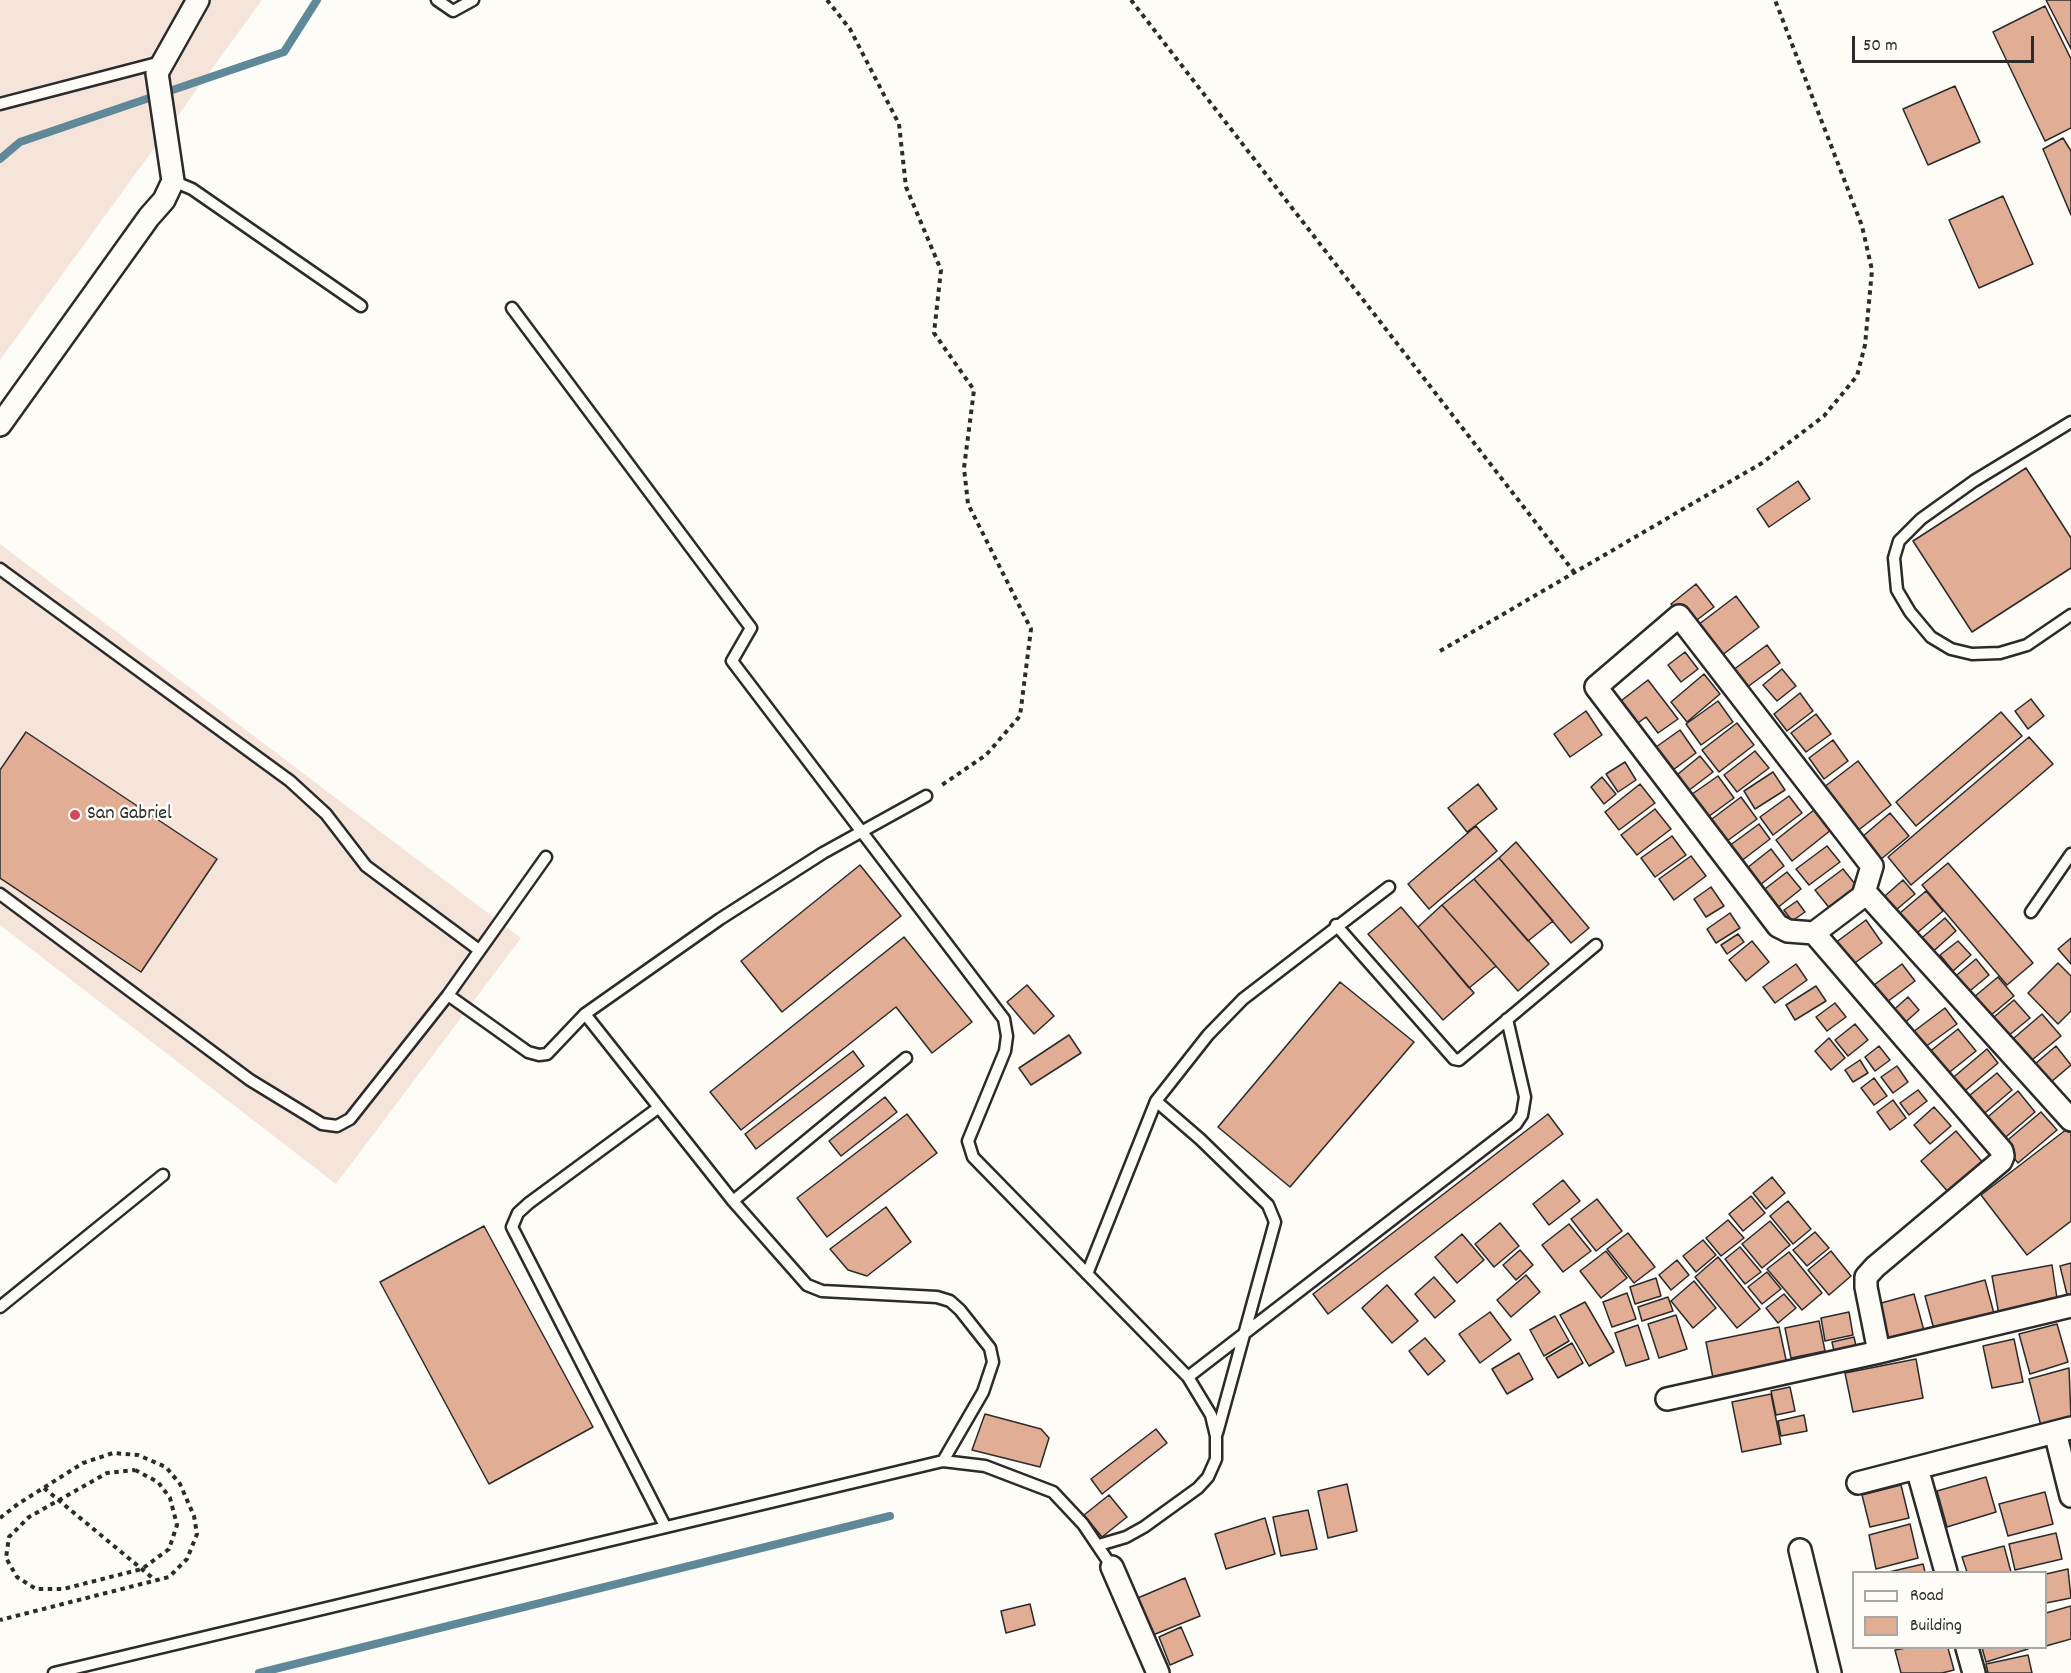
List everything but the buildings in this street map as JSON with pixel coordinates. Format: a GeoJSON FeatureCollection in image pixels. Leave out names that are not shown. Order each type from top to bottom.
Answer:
{"type":"FeatureCollection","features":[{"type":"Feature","properties":{"kind":"street"},"geometry":{"type":"LineString","coordinates":[[0,425],[149,217],[164,200],[173,181],[160,105],[159,67],[198,0]]}},
{"type":"Feature","properties":{"kind":"street"},"geometry":{"type":"LineString","coordinates":[[1677,616],[1680,616],[1869,862],[1872,869],[1866,893],[1814,933],[1788,931],[1778,926],[1596,687],[1677,616]]}},
{"type":"Feature","properties":{"kind":"street"},"geometry":{"type":"LineString","coordinates":[[1866,893],[2071,1120]]}},
{"type":"Feature","properties":{"kind":"street"},"geometry":{"type":"LineString","coordinates":[[1814,933],[2002,1151],[2003,1156],[2001,1161],[1866,1277],[1879,1352]]}},
{"type":"Feature","properties":{"kind":"street"},"geometry":{"type":"LineString","coordinates":[[1667,1399],[2071,1306]]}},
{"type":"Feature","properties":{"kind":"street"},"geometry":{"type":"LineString","coordinates":[[1858,1483],[2063,1430],[2071,1496]]}},
{"type":"Feature","properties":{"kind":"street"},"geometry":{"type":"LineString","coordinates":[[1917,1468],[1946,1571]]}},
{"type":"Feature","properties":{"kind":"street"},"geometry":{"type":"LineString","coordinates":[[1800,1550],[1830,1673]]}},
{"type":"Feature","properties":{"kind":"street"},"geometry":{"type":"LineString","coordinates":[[1112,1567],[1158,1673]]}},
{"type":"Feature","properties":{"kind":"street"},"geometry":{"type":"LineString","coordinates":[[1968,1649],[1974,1673]]}},
{"type":"Feature","properties":{"kind":"lane"},"geometry":{"type":"LineString","coordinates":[[437,0],[453,11],[473,0]]}},
{"type":"Feature","properties":{"kind":"lane"},"geometry":{"type":"LineString","coordinates":[[0,104],[159,67]]}},
{"type":"Feature","properties":{"kind":"lane"},"geometry":{"type":"LineString","coordinates":[[173,181],[192,189],[361,306]]}},
{"type":"Feature","properties":{"kind":"lane"},"geometry":{"type":"LineString","coordinates":[[512,308],[751,628],[732,661],[1004,1019],[1007,1036],[1005,1051],[968,1141],[973,1157],[1188,1377],[1211,1414],[1216,1436],[1216,1459],[1208,1477],[1198,1488],[1144,1527],[1126,1537],[1100,1545]]}},
{"type":"Feature","properties":{"kind":"lane"},"geometry":{"type":"LineString","coordinates":[[2071,422],[1974,481],[1921,519],[1899,541],[1893,558],[1897,590],[1910,612],[1931,637],[1951,649],[1972,654],[2000,653],[2027,645],[2071,615]]}},
{"type":"Feature","properties":{"kind":"lane"},"geometry":{"type":"LineString","coordinates":[[0,569],[290,781],[326,814],[366,866],[479,950]]}},
{"type":"Feature","properties":{"kind":"lane"},"geometry":{"type":"LineString","coordinates":[[448,995],[528,1052],[539,1055],[547,1054],[585,1014],[720,919],[861,831],[926,796]]}},
{"type":"Feature","properties":{"kind":"lane"},"geometry":{"type":"LineString","coordinates":[[2031,912],[2071,854]]}},
{"type":"Feature","properties":{"kind":"lane"},"geometry":{"type":"LineString","coordinates":[[0,894],[250,1080],[322,1124],[337,1126],[350,1119],[448,995],[546,857]]}},
{"type":"Feature","properties":{"kind":"lane"},"geometry":{"type":"LineString","coordinates":[[1087,1274],[1156,1101],[1208,1035],[1243,999],[1336,925],[1389,887]]}},
{"type":"Feature","properties":{"kind":"lane"},"geometry":{"type":"LineString","coordinates":[[1336,925],[1454,1059],[1459,1060],[1596,945]]}},
{"type":"Feature","properties":{"kind":"lane"},"geometry":{"type":"LineString","coordinates":[[585,1014],[733,1201],[813,1289],[937,1297],[950,1301],[960,1310],[990,1348],[993,1362],[983,1392],[943,1461]]}},
{"type":"Feature","properties":{"kind":"lane"},"geometry":{"type":"LineString","coordinates":[[1188,1377],[1516,1124],[1522,1115],[1526,1097],[1507,1019]]}},
{"type":"Feature","properties":{"kind":"lane"},"geometry":{"type":"LineString","coordinates":[[733,1201],[906,1058]]}},
{"type":"Feature","properties":{"kind":"lane"},"geometry":{"type":"LineString","coordinates":[[1156,1101],[1200,1139],[1272,1211],[1275,1222],[1216,1436]]}},
{"type":"Feature","properties":{"kind":"lane"},"geometry":{"type":"LineString","coordinates":[[658,1108],[529,1203],[518,1213],[512,1227],[666,1526]]}},
{"type":"Feature","properties":{"kind":"lane"},"geometry":{"type":"LineString","coordinates":[[0,1307],[163,1175]]}},
{"type":"Feature","properties":{"kind":"lane"},"geometry":{"type":"LineString","coordinates":[[54,1673],[943,1461],[985,1466],[1053,1492],[1100,1545],[1112,1567]]}},
{"type":"Feature","properties":{"kind":"path"},"geometry":{"type":"LineString","coordinates":[[827,0],[850,28],[899,124],[906,187],[941,270],[934,333],[974,390],[964,468],[968,504],[1031,629],[1020,716],[986,754],[926,796]]}},
{"type":"Feature","properties":{"kind":"path"},"geometry":{"type":"LineString","coordinates":[[1131,0],[1574,572]]}},
{"type":"Feature","properties":{"kind":"path"},"geometry":{"type":"LineString","coordinates":[[1440,651],[1762,463],[1824,416],[1857,376],[1865,345],[1872,270],[1862,226],[1774,0]]}},
{"type":"Feature","properties":{"kind":"path"},"geometry":{"type":"LineString","coordinates":[[0,1518],[83,1463],[113,1453],[138,1455],[166,1467],[180,1484],[194,1516],[197,1534],[187,1559],[169,1577],[0,1620]]}},
{"type":"Feature","properties":{"kind":"path"},"geometry":{"type":"LineString","coordinates":[[135,1470],[158,1482],[170,1498],[177,1525],[169,1549],[142,1569],[63,1588],[36,1588],[17,1577],[6,1558],[9,1537],[29,1517],[60,1501],[107,1473],[135,1470]]}},
{"type":"Feature","properties":{"kind":"path"},"geometry":{"type":"LineString","coordinates":[[44,1488],[156,1581]]}},
{"type":"Feature","properties":{"kind":"shaded area"},"geometry":{"type":"Polygon","coordinates":[[[0,0],[262,0],[0,360],[0,0]]]}},
{"type":"Feature","properties":{"kind":"shaded area"},"geometry":{"type":"Polygon","coordinates":[[[0,544],[521,938],[336,1184],[0,925],[0,544]]]}},
{"type":"Feature","properties":{"kind":"waterway"},"geometry":{"type":"LineString","coordinates":[[0,159],[20,142],[284,52],[317,0]]}},
{"type":"Feature","properties":{"kind":"waterway"},"geometry":{"type":"LineString","coordinates":[[259,1673],[890,1516]]}},
{"type":"Feature","properties":{"kind":"place","name":"San Gabriel"},"geometry":{"type":"Point","coordinates":[75,815]}}]}
